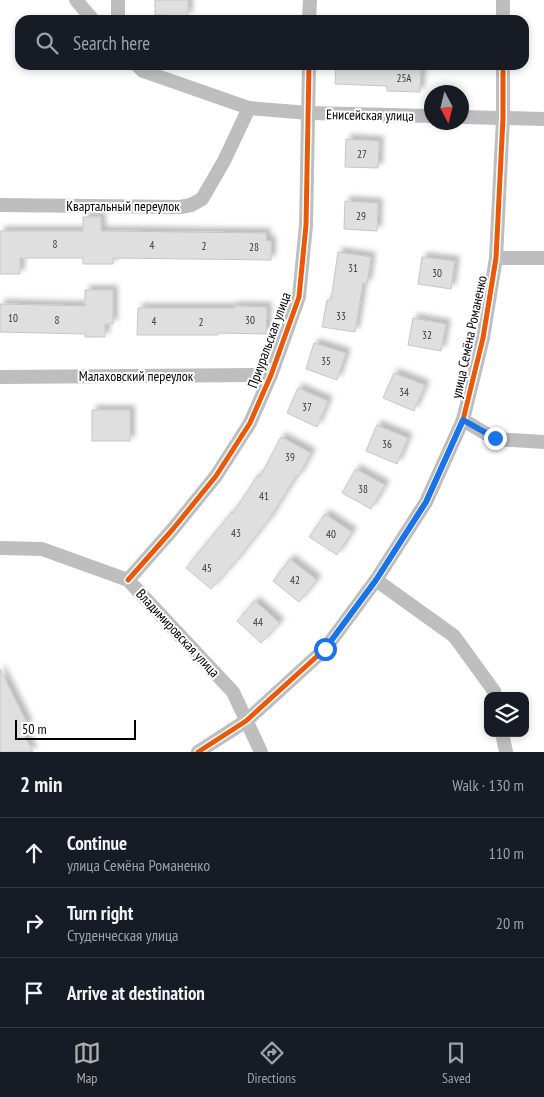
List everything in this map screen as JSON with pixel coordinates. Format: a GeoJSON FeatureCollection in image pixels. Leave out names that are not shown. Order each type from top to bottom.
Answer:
{"type":"FeatureCollection","features":[{"type":"Feature","properties":{"kind":"street"},"geometry":{"type":"LineString","coordinates":[[76,0],[89,15]]}},
{"type":"Feature","properties":{"kind":"street"},"geometry":{"type":"LineString","coordinates":[[118,0],[118,15]]}},
{"type":"Feature","properties":{"kind":"street"},"geometry":{"type":"LineString","coordinates":[[310,0],[310,15]]}},
{"type":"Feature","properties":{"kind":"street"},"geometry":{"type":"LineString","coordinates":[[503,0],[503,15]]}},
{"type":"Feature","properties":{"kind":"street","name":"Енисейская улица"},"geometry":{"type":"LineString","coordinates":[[142,70],[249,108],[309,113],[424,116]]}},
{"type":"Feature","properties":{"kind":"street","name":"Приуральская улица"},"geometry":{"type":"LineString","coordinates":[[128,580],[216,476],[250,423],[271,375],[299,297],[306,225],[310,70]]}},
{"type":"Feature","properties":{"kind":"street","name":"улица Семёна Романенко"},"geometry":{"type":"LineString","coordinates":[[198,752],[246,721],[325,649],[376,580],[426,502],[463,420],[483,338],[496,258],[503,118],[503,70]]}},
{"type":"Feature","properties":{"kind":"street","name":"Квартальный переулок"},"geometry":{"type":"LineString","coordinates":[[0,205],[180,207],[192,205],[202,199],[220,169],[249,108]]}},
{"type":"Feature","properties":{"kind":"street"},"geometry":{"type":"LineString","coordinates":[[469,117],[544,119]]}},
{"type":"Feature","properties":{"kind":"street"},"geometry":{"type":"LineString","coordinates":[[496,258],[544,258]]}},
{"type":"Feature","properties":{"kind":"street","name":"Малаховский переулок"},"geometry":{"type":"LineString","coordinates":[[0,377],[271,375]]}},
{"type":"Feature","properties":{"kind":"street"},"geometry":{"type":"LineString","coordinates":[[463,420],[495,438],[544,442]]}},
{"type":"Feature","properties":{"kind":"street","name":"Владимировская улица"},"geometry":{"type":"LineString","coordinates":[[0,548],[42,549],[128,580],[232,692],[261,752]]}},
{"type":"Feature","properties":{"kind":"street"},"geometry":{"type":"LineString","coordinates":[[376,580],[454,636],[494,692]]}},
{"type":"Feature","properties":{"kind":"street"},"geometry":{"type":"LineString","coordinates":[[503,737],[506,752]]}},
{"type":"Feature","properties":{"kind":"building"},"geometry":{"type":"Polygon","coordinates":[[[155,0],[188,0],[188,15],[155,15],[155,0]]]}},
{"type":"Feature","properties":{"kind":"building"},"geometry":{"type":"Polygon","coordinates":[[[336,70],[421,70],[420,92],[387,91],[387,86],[335,84],[336,70]]]}},
{"type":"Feature","properties":{"kind":"building"},"geometry":{"type":"Polygon","coordinates":[[[346,139],[379,141],[378,168],[345,167],[346,139]]]}},
{"type":"Feature","properties":{"kind":"building"},"geometry":{"type":"Polygon","coordinates":[[[345,201],[378,203],[377,231],[344,229],[345,201]]]}},
{"type":"Feature","properties":{"kind":"building"},"geometry":{"type":"Polygon","coordinates":[[[83,217],[101,217],[101,231],[266,233],[266,240],[271,241],[271,260],[113,258],[113,264],[83,264],[83,258],[20,258],[20,274],[0,274],[0,231],[83,231],[83,217]]]}},
{"type":"Feature","properties":{"kind":"building"},"geometry":{"type":"Polygon","coordinates":[[[338,252],[371,257],[367,284],[363,283],[355,332],[322,327],[327,300],[331,300],[338,252]]]}},
{"type":"Feature","properties":{"kind":"building"},"geometry":{"type":"Polygon","coordinates":[[[422,257],[455,261],[451,289],[418,284],[422,257]]]}},
{"type":"Feature","properties":{"kind":"building"},"geometry":{"type":"Polygon","coordinates":[[[85,290],[113,290],[113,324],[105,324],[105,337],[85,337],[85,334],[0,332],[0,304],[85,306],[85,290]]]}},
{"type":"Feature","properties":{"kind":"building"},"geometry":{"type":"Polygon","coordinates":[[[234,306],[267,307],[266,334],[137,335],[138,308],[234,308],[234,306]]]}},
{"type":"Feature","properties":{"kind":"building"},"geometry":{"type":"Polygon","coordinates":[[[413,318],[446,324],[441,351],[408,345],[413,318]]]}},
{"type":"Feature","properties":{"kind":"building"},"geometry":{"type":"Polygon","coordinates":[[[314,343],[346,353],[337,380],[306,369],[314,343]]]}},
{"type":"Feature","properties":{"kind":"building"},"geometry":{"type":"Polygon","coordinates":[[[394,373],[425,385],[414,411],[383,398],[394,373]]]}},
{"type":"Feature","properties":{"kind":"building"},"geometry":{"type":"Polygon","coordinates":[[[298,388],[328,401],[317,427],[287,413],[298,388]]]}},
{"type":"Feature","properties":{"kind":"building"},"geometry":{"type":"Polygon","coordinates":[[[92,410],[130,410],[130,441],[92,441],[92,410]]]}},
{"type":"Feature","properties":{"kind":"building"},"geometry":{"type":"Polygon","coordinates":[[[377,425],[408,438],[397,464],[366,451],[377,425]]]}},
{"type":"Feature","properties":{"kind":"building"},"geometry":{"type":"Polygon","coordinates":[[[281,437],[311,453],[298,477],[296,476],[270,518],[211,589],[186,568],[233,513],[258,475],[260,477],[281,437]]]}},
{"type":"Feature","properties":{"kind":"building"},"geometry":{"type":"Polygon","coordinates":[[[356,469],[385,485],[371,509],[342,493],[356,469]]]}},
{"type":"Feature","properties":{"kind":"building"},"geometry":{"type":"Polygon","coordinates":[[[325,514],[352,532],[337,555],[309,537],[325,514]]]}},
{"type":"Feature","properties":{"kind":"building"},"geometry":{"type":"Polygon","coordinates":[[[290,559],[317,580],[299,602],[273,581],[290,559]]]}},
{"type":"Feature","properties":{"kind":"building"},"geometry":{"type":"Polygon","coordinates":[[[255,601],[280,623],[261,643],[237,621],[255,601]]]}},
{"type":"Feature","properties":{"kind":"building"},"geometry":{"type":"Polygon","coordinates":[[[0,669],[28,725],[21,729],[33,752],[0,752],[0,669]]]}},
{"type":"Feature","properties":{"kind":"cycle path"},"geometry":{"type":"LineString","coordinates":[[128,580],[216,476],[250,423],[271,375],[299,297],[306,225],[309,70]]}},
{"type":"Feature","properties":{"kind":"cycle path"},"geometry":{"type":"LineString","coordinates":[[198,752],[246,721],[325,649],[376,580],[426,502],[463,420],[483,338],[496,258],[503,118],[503,70]]}},
{"type":"Feature","properties":{"kind":"route"},"geometry":{"type":"LineString","coordinates":[[325,649],[376,580],[426,502],[463,420],[495,438]]}}]}
